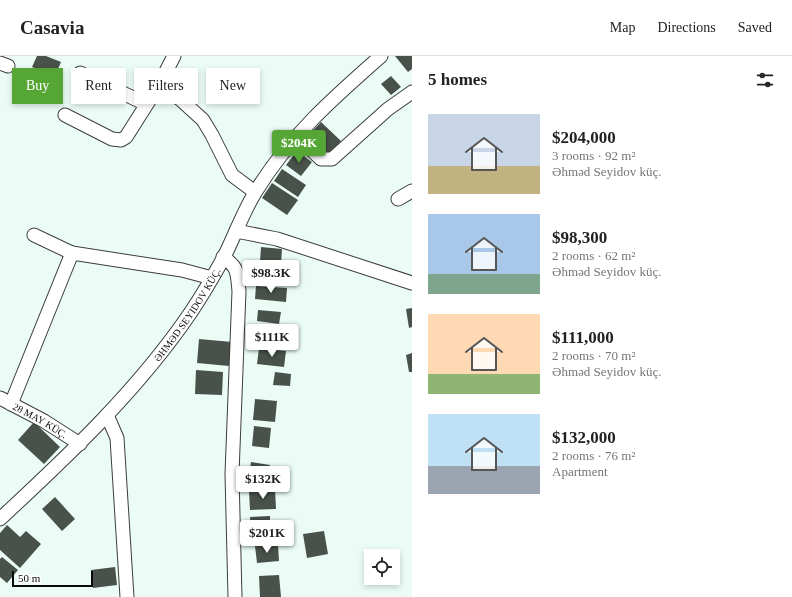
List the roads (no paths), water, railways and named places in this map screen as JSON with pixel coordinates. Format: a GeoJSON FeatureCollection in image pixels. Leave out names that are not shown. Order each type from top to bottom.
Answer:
{"type":"FeatureCollection","features":[{"type":"Feature","properties":{"kind":"street"},"geometry":{"type":"LineString","coordinates":[[168,68],[174,56]]}},
{"type":"Feature","properties":{"kind":"street","name":"ƏHMƏD SEYIDOV KÜÇ."},"geometry":{"type":"LineString","coordinates":[[0,519],[80,444],[133,387],[163,351],[192,311],[212,278],[255,192],[278,159],[329,101],[381,56]]}},
{"type":"Feature","properties":{"kind":"street"},"geometry":{"type":"LineString","coordinates":[[297,136],[322,159],[332,159],[388,109],[412,92]]}},
{"type":"Feature","properties":{"kind":"street"},"geometry":{"type":"LineString","coordinates":[[65,115],[112,139],[121,140],[126,137],[146,104]]}},
{"type":"Feature","properties":{"kind":"street"},"geometry":{"type":"LineString","coordinates":[[185,104],[203,120],[232,175],[255,192]]}},
{"type":"Feature","properties":{"kind":"street"},"geometry":{"type":"LineString","coordinates":[[398,199],[412,191]]}},
{"type":"Feature","properties":{"kind":"street"},"geometry":{"type":"LineString","coordinates":[[236,231],[277,239],[412,283]]}},
{"type":"Feature","properties":{"kind":"street"},"geometry":{"type":"LineString","coordinates":[[34,235],[72,253],[182,270],[212,278]]}},
{"type":"Feature","properties":{"kind":"street"},"geometry":{"type":"LineString","coordinates":[[6,401],[72,253]]}},
{"type":"Feature","properties":{"kind":"street"},"geometry":{"type":"LineString","coordinates":[[223,257],[233,264],[237,271],[238,291],[232,474],[235,597]]}},
{"type":"Feature","properties":{"kind":"street","name":"28 MAY KÜÇ."},"geometry":{"type":"LineString","coordinates":[[6,401],[50,424],[80,444]]}},
{"type":"Feature","properties":{"kind":"street"},"geometry":{"type":"LineString","coordinates":[[107,416],[117,438],[127,597]]}}]}
